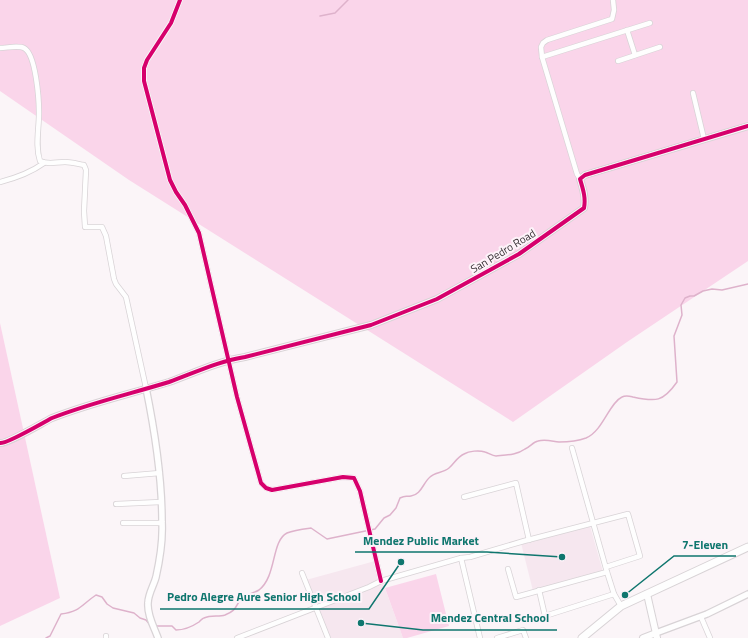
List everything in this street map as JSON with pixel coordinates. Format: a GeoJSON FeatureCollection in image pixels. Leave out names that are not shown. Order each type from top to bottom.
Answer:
{"type":"FeatureCollection","features":[{"type":"Feature","properties":{"kind":"main road"},"geometry":{"type":"LineString","coordinates":[[582,638],[621,606],[748,547]]}},
{"type":"Feature","properties":{"kind":"main road"},"geometry":{"type":"LineString","coordinates":[[643,638],[657,636],[647,594]]}},
{"type":"Feature","properties":{"kind":"street"},"geometry":{"type":"LineString","coordinates":[[180,0],[171,23],[147,60],[144,68],[144,81],[170,180],[176,192],[186,205],[199,233],[242,419],[261,483],[266,488],[272,490],[343,477],[354,478],[360,491],[381,581]]}},
{"type":"Feature","properties":{"kind":"street"},"geometry":{"type":"LineString","coordinates":[[613,0],[614,10],[612,19],[543,43],[541,47],[542,57],[580,179],[585,175],[612,166],[748,126]]}},
{"type":"Feature","properties":{"kind":"street"},"geometry":{"type":"LineString","coordinates":[[542,57],[650,23]]}},
{"type":"Feature","properties":{"kind":"street"},"geometry":{"type":"LineString","coordinates":[[627,30],[635,55]]}},
{"type":"Feature","properties":{"kind":"street"},"geometry":{"type":"LineString","coordinates":[[0,48],[20,47],[25,49],[32,58],[39,101],[37,137],[38,156],[40,162],[44,163]]}},
{"type":"Feature","properties":{"kind":"street"},"geometry":{"type":"LineString","coordinates":[[618,61],[660,47]]}},
{"type":"Feature","properties":{"kind":"street"},"geometry":{"type":"LineString","coordinates":[[693,93],[704,139]]}},
{"type":"Feature","properties":{"kind":"street"},"geometry":{"type":"LineString","coordinates":[[0,182],[18,177],[44,163],[65,162],[80,164],[84,165],[86,170],[84,211],[85,228],[102,228],[106,236],[116,284],[126,297],[146,388],[160,473],[162,542],[158,567],[147,604],[157,635]]}},
{"type":"Feature","properties":{"kind":"street","name":"San Pedro Road"},"geometry":{"type":"LineString","coordinates":[[229,360],[371,325],[437,299],[519,254],[584,208],[585,202],[580,179]]}},
{"type":"Feature","properties":{"kind":"street"},"geometry":{"type":"LineString","coordinates":[[0,443],[3,444],[10,441],[24,432],[51,419],[79,408],[197,372],[229,360]]}},
{"type":"Feature","properties":{"kind":"street"},"geometry":{"type":"LineString","coordinates":[[572,448],[606,570],[614,594],[621,606]]}},
{"type":"Feature","properties":{"kind":"street"},"geometry":{"type":"LineString","coordinates":[[124,476],[160,473]]}},
{"type":"Feature","properties":{"kind":"street"},"geometry":{"type":"LineString","coordinates":[[464,497],[516,483],[527,540]]}},
{"type":"Feature","properties":{"kind":"street"},"geometry":{"type":"LineString","coordinates":[[116,504],[161,502]]}},
{"type":"Feature","properties":{"kind":"street"},"geometry":{"type":"LineString","coordinates":[[237,638],[381,581],[461,558],[475,556],[527,540],[628,514],[640,556],[606,570],[516,597],[508,569]]}},
{"type":"Feature","properties":{"kind":"street"},"geometry":{"type":"LineString","coordinates":[[123,523],[162,523]]}},
{"type":"Feature","properties":{"kind":"street"},"geometry":{"type":"LineString","coordinates":[[461,558],[480,638]]}},
{"type":"Feature","properties":{"kind":"street"},"geometry":{"type":"LineString","coordinates":[[302,573],[328,638]]}},
{"type":"Feature","properties":{"kind":"street"},"geometry":{"type":"LineString","coordinates":[[539,590],[545,616],[614,594]]}},
{"type":"Feature","properties":{"kind":"street"},"geometry":{"type":"LineString","coordinates":[[657,636],[748,594]]}},
{"type":"Feature","properties":{"kind":"street"},"geometry":{"type":"LineString","coordinates":[[701,617],[710,638]]}},
{"type":"Feature","properties":{"kind":"street"},"geometry":{"type":"LineString","coordinates":[[497,638],[523,630],[526,638]]}},
{"type":"Feature","properties":{"kind":"shaded area"},"geometry":{"type":"Polygon","coordinates":[[[0,0],[748,0],[748,261],[627,342],[513,422],[129,180],[0,91],[0,0]]]}},
{"type":"Feature","properties":{"kind":"shaded area"},"geometry":{"type":"Polygon","coordinates":[[[0,323],[60,598],[0,626],[0,323]]]}},
{"type":"Feature","properties":{"kind":"shaded area"},"geometry":{"type":"Polygon","coordinates":[[[590,526],[603,572],[533,591],[521,543],[590,526]]]}},
{"type":"Feature","properties":{"kind":"shaded area"},"geometry":{"type":"Polygon","coordinates":[[[375,561],[403,638],[331,638],[306,580],[375,561]]]}},
{"type":"Feature","properties":{"kind":"shaded area"},"geometry":{"type":"Polygon","coordinates":[[[436,574],[449,626],[403,638],[385,588],[436,574]]]}},
{"type":"Feature","properties":{"kind":"waterway"},"geometry":{"type":"LineString","coordinates":[[320,16],[335,13],[348,0]]}},
{"type":"Feature","properties":{"kind":"waterway"},"geometry":{"type":"LineString","coordinates":[[154,626],[172,626],[176,630],[188,628],[204,618],[223,616],[232,611],[242,598],[259,590],[265,584],[272,568],[278,543],[287,533],[311,528],[327,539],[375,529],[384,518],[390,515],[396,508],[400,498],[414,495],[420,491],[430,477],[434,474],[447,470],[459,457],[466,453],[480,451],[495,456],[507,455],[515,454],[541,440],[562,442],[583,439],[597,429],[613,405],[622,397],[628,396],[648,400],[663,397],[677,382],[674,336],[682,315],[681,305],[685,298],[694,296],[703,291],[712,289],[722,290],[748,284]]}},
{"type":"Feature","properties":{"kind":"waterway"},"geometry":{"type":"LineString","coordinates":[[46,638],[50,636],[61,614],[72,612],[80,608],[96,595],[102,597],[107,604],[113,608],[134,613],[140,618],[146,620],[151,626]]}},
{"type":"Feature","properties":{"kind":"cycle path"},"geometry":{"type":"LineString","coordinates":[[180,0],[171,23],[147,60],[144,68],[144,81],[170,180],[199,233],[237,397],[261,483],[266,488],[272,490],[343,477],[354,478],[360,491],[381,581]]}},
{"type":"Feature","properties":{"kind":"cycle path"},"geometry":{"type":"LineString","coordinates":[[0,443],[17,437],[52,418],[81,408],[169,382],[226,361],[371,325],[437,299],[519,254],[584,208],[585,204],[580,179],[585,175],[748,126]]}},
{"type":"Feature","properties":{"kind":"place","name":"Mendez Public Market"},"geometry":{"type":"Point","coordinates":[562,557]}},
{"type":"Feature","properties":{"kind":"place","name":"Pedro Alegre Aure Senior High School"},"geometry":{"type":"Point","coordinates":[401,562]}},
{"type":"Feature","properties":{"kind":"place","name":"7-Eleven"},"geometry":{"type":"Point","coordinates":[625,595]}},
{"type":"Feature","properties":{"kind":"place","name":"Mendez Central School"},"geometry":{"type":"Point","coordinates":[361,623]}}]}
